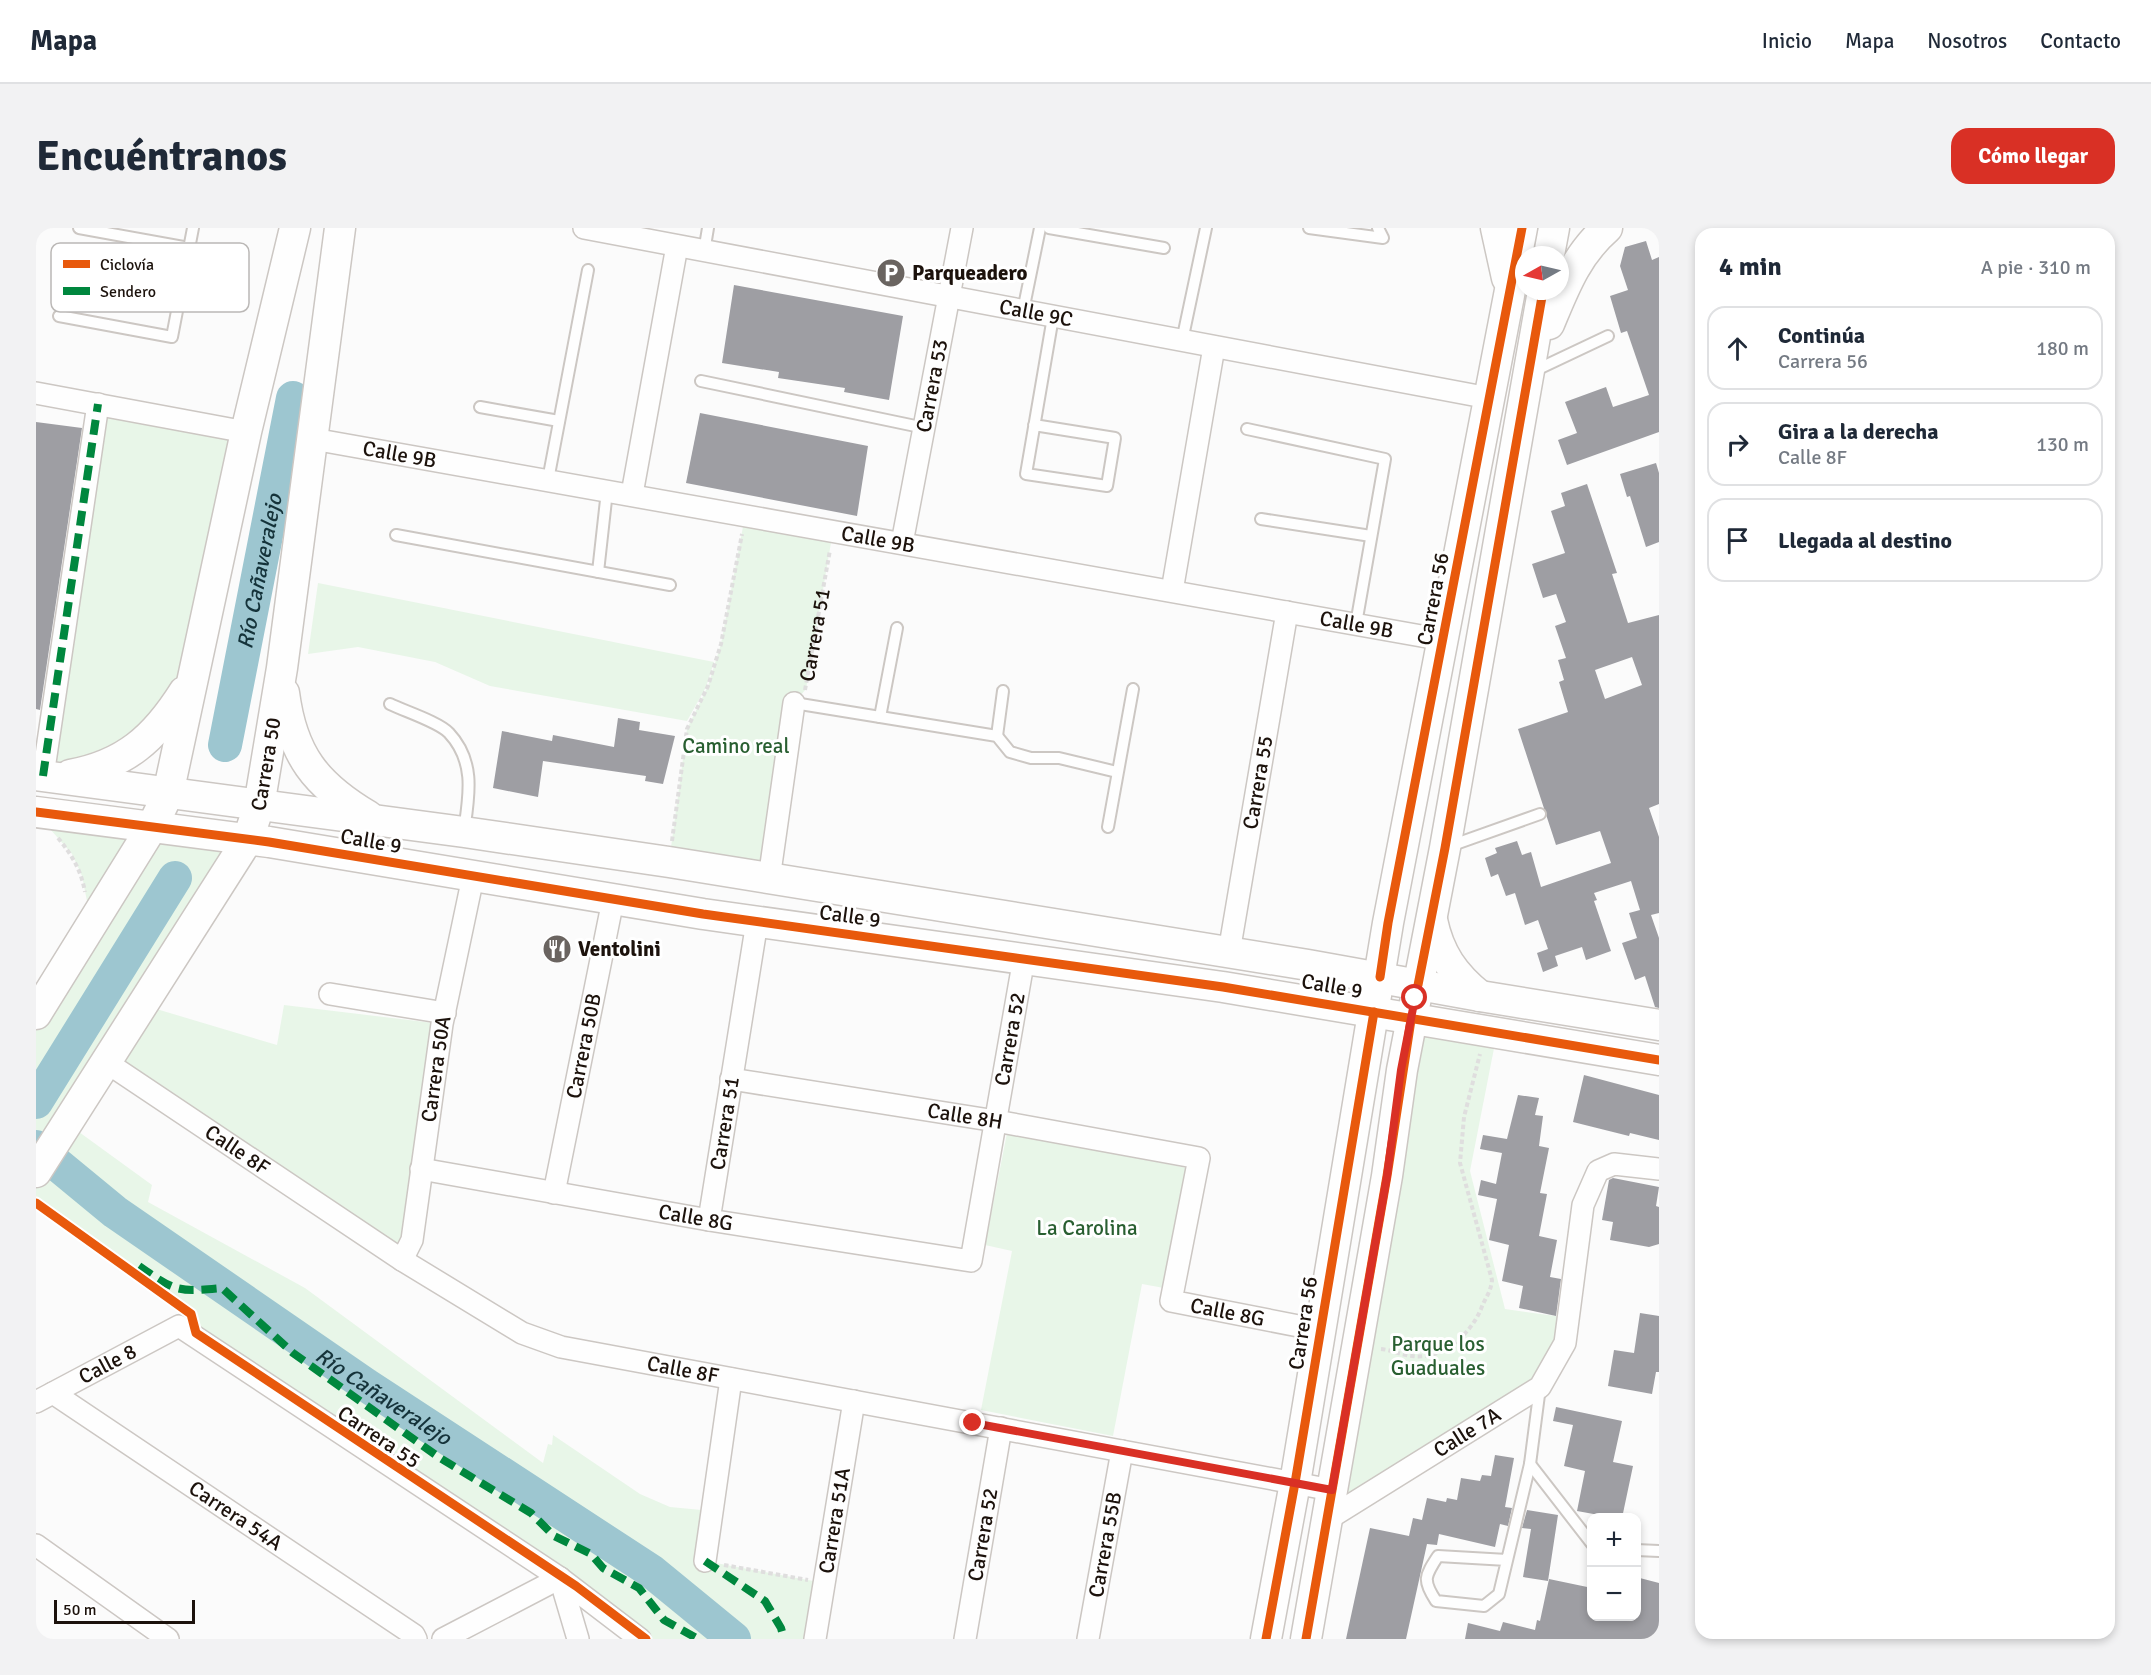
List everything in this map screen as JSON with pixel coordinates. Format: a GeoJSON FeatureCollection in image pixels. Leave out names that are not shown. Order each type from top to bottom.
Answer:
{"type":"FeatureCollection","features":[{"type":"Feature","properties":{"kind":"main road"},"geometry":{"type":"LineString","coordinates":[[246,432],[275,228]]}},
{"type":"Feature","properties":{"kind":"main road"},"geometry":{"type":"LineString","coordinates":[[36,1014],[159,828],[175,795],[192,679],[246,432],[295,228]]}},
{"type":"Feature","properties":{"kind":"main road","name":"Carrera 50"},"geometry":{"type":"LineString","coordinates":[[36,1172],[106,1062],[240,838],[251,805],[282,668],[313,439],[328,303],[340,228]]}},
{"type":"Feature","properties":{"kind":"main road","name":"Carrera 50"},"geometry":{"type":"LineString","coordinates":[[313,439],[359,228]]}},
{"type":"Feature","properties":{"kind":"main road"},"geometry":{"type":"LineString","coordinates":[[1496,228],[1507,274],[1507,311]]}},
{"type":"Feature","properties":{"kind":"main road","name":"Carrera 56"},"geometry":{"type":"LineString","coordinates":[[1266,1639],[1295,1483],[1388,923],[1522,228]]}},
{"type":"Feature","properties":{"kind":"main road"},"geometry":{"type":"LineString","coordinates":[[1551,246],[1554,228]]}},
{"type":"Feature","properties":{"kind":"main road"},"geometry":{"type":"LineString","coordinates":[[1529,374],[1572,270],[1589,246],[1606,228]]}},
{"type":"Feature","properties":{"kind":"main road"},"geometry":{"type":"LineString","coordinates":[[1305,1639],[1387,1176],[1411,1020],[1445,848],[1541,300]]}},
{"type":"Feature","properties":{"kind":"main road"},"geometry":{"type":"LineString","coordinates":[[282,668],[290,724],[309,766],[336,796],[376,820]]}},
{"type":"Feature","properties":{"kind":"main road"},"geometry":{"type":"LineString","coordinates":[[39,776],[94,770],[118,761],[159,727],[192,679]]}},
{"type":"Feature","properties":{"kind":"main road","name":"Calle 9"},"geometry":{"type":"LineString","coordinates":[[39,776],[464,832],[669,862],[1659,1024]]}},
{"type":"Feature","properties":{"kind":"main road","name":"Calle 9"},"geometry":{"type":"LineString","coordinates":[[36,812],[240,838],[703,914],[1211,985],[1659,1060]]}},
{"type":"Feature","properties":{"kind":"main road"},"geometry":{"type":"LineString","coordinates":[[669,862],[703,914]]}},
{"type":"Feature","properties":{"kind":"main road"},"geometry":{"type":"LineString","coordinates":[[853,934],[909,901]]}},
{"type":"Feature","properties":{"kind":"main road"},"geometry":{"type":"LineString","coordinates":[[1431,917],[1436,941],[1447,962],[1462,981],[1480,996]]}},
{"type":"Feature","properties":{"kind":"main road"},"geometry":{"type":"LineString","coordinates":[[1328,969],[1362,952],[1388,923]]}},
{"type":"Feature","properties":{"kind":"street","name":"Calle 9C"},"geometry":{"type":"LineString","coordinates":[[586,228],[664,239],[704,252],[1489,398]]}},
{"type":"Feature","properties":{"kind":"street","name":"Carrera 53"},"geometry":{"type":"LineString","coordinates":[[902,543],[962,228]]}},
{"type":"Feature","properties":{"kind":"street"},"geometry":{"type":"LineString","coordinates":[[632,495],[664,239]]}},
{"type":"Feature","properties":{"kind":"street"},"geometry":{"type":"LineString","coordinates":[[1172,591],[1214,347]]}},
{"type":"Feature","properties":{"kind":"street"},"geometry":{"type":"LineString","coordinates":[[36,393],[246,432]]}},
{"type":"Feature","properties":{"kind":"street"},"geometry":{"type":"LineString","coordinates":[[39,776],[98,404]]}},
{"type":"Feature","properties":{"kind":"street","name":"Calle 9B"},"geometry":{"type":"LineString","coordinates":[[313,439],[1444,640]]}},
{"type":"Feature","properties":{"kind":"street","name":"Carrera 55"},"geometry":{"type":"LineString","coordinates":[[1229,952],[1287,612]]}},
{"type":"Feature","properties":{"kind":"street","name":"Carrera 51"},"geometry":{"type":"LineString","coordinates":[[769,879],[794,703]]}},
{"type":"Feature","properties":{"kind":"street","name":"Carrera 50A"},"geometry":{"type":"LineString","coordinates":[[402,1260],[412,1240],[445,1013],[473,877]]}},
{"type":"Feature","properties":{"kind":"street","name":"Carrera 50B"},"geometry":{"type":"LineString","coordinates":[[554,1193],[613,900]]}},
{"type":"Feature","properties":{"kind":"street","name":"Carrera 51"},"geometry":{"type":"LineString","coordinates":[[709,1220],[757,922]]}},
{"type":"Feature","properties":{"kind":"street","name":"Carrera 52"},"geometry":{"type":"LineString","coordinates":[[971,1260],[1024,958]]}},
{"type":"Feature","properties":{"kind":"street"},"geometry":{"type":"LineString","coordinates":[[330,994],[445,1013]]}},
{"type":"Feature","properties":{"kind":"street","name":"Calle 8F"},"geometry":{"type":"LineString","coordinates":[[106,1062],[402,1260],[522,1333],[561,1347],[1332,1490]]}},
{"type":"Feature","properties":{"kind":"street","name":"Calle 8H"},"geometry":{"type":"LineString","coordinates":[[731,1079],[996,1121],[1200,1158],[1171,1301]]}},
{"type":"Feature","properties":{"kind":"street","name":"Calle 7A"},"geometry":{"type":"LineString","coordinates":[[1328,1519],[1540,1387],[1565,1343],[1570,1318],[1582,1205],[1598,1172],[1614,1164],[1659,1169]]}},
{"type":"Feature","properties":{"kind":"street","name":"Calle 8G"},"geometry":{"type":"LineString","coordinates":[[421,1169],[709,1220],[971,1260]]}},
{"type":"Feature","properties":{"kind":"street","name":"Calle 8G"},"geometry":{"type":"LineString","coordinates":[[1171,1301],[1319,1330]]}},
{"type":"Feature","properties":{"kind":"street","name":"Carrera 55"},"geometry":{"type":"LineString","coordinates":[[179,1326],[560,1578],[640,1639]]}},
{"type":"Feature","properties":{"kind":"street","name":"Calle 8"},"geometry":{"type":"LineString","coordinates":[[45,1398],[179,1326]]}},
{"type":"Feature","properties":{"kind":"street"},"geometry":{"type":"LineString","coordinates":[[705,1561],[731,1379]]}},
{"type":"Feature","properties":{"kind":"street","name":"Carrera 54A"},"geometry":{"type":"LineString","coordinates":[[45,1398],[404,1628],[416,1639]]}},
{"type":"Feature","properties":{"kind":"street","name":"Carrera 51A"},"geometry":{"type":"LineString","coordinates":[[815,1639],[854,1401]]}},
{"type":"Feature","properties":{"kind":"street","name":"Carrera 52"},"geometry":{"type":"LineString","coordinates":[[965,1639],[1001,1428]]}},
{"type":"Feature","properties":{"kind":"street","name":"Carrera 55B"},"geometry":{"type":"LineString","coordinates":[[1088,1639],[1122,1451]]}},
{"type":"Feature","properties":{"kind":"street"},"geometry":{"type":"LineString","coordinates":[[36,1545],[168,1639]]}},
{"type":"Feature","properties":{"kind":"street"},"geometry":{"type":"LineString","coordinates":[[443,1639],[560,1578],[578,1639]]}},
{"type":"Feature","properties":{"kind":"lane"},"geometry":{"type":"LineString","coordinates":[[79,228],[162,243]]}},
{"type":"Feature","properties":{"kind":"lane"},"geometry":{"type":"LineString","coordinates":[[190,243],[193,228]]}},
{"type":"Feature","properties":{"kind":"lane"},"geometry":{"type":"LineString","coordinates":[[704,252],[708,228]]}},
{"type":"Feature","properties":{"kind":"lane"},"geometry":{"type":"LineString","coordinates":[[1023,311],[1040,228]]}},
{"type":"Feature","properties":{"kind":"lane"},"geometry":{"type":"LineString","coordinates":[[1049,228],[1164,248]]}},
{"type":"Feature","properties":{"kind":"lane"},"geometry":{"type":"LineString","coordinates":[[1182,341],[1206,228]]}},
{"type":"Feature","properties":{"kind":"lane"},"geometry":{"type":"LineString","coordinates":[[1309,228],[1383,238],[1378,228]]}},
{"type":"Feature","properties":{"kind":"lane"},"geometry":{"type":"LineString","coordinates":[[548,480],[588,270]]}},
{"type":"Feature","properties":{"kind":"lane"},"geometry":{"type":"LineString","coordinates":[[59,316],[172,337],[177,312]]}},
{"type":"Feature","properties":{"kind":"lane"},"geometry":{"type":"LineString","coordinates":[[1034,425],[1115,438],[1107,486],[1026,474],[1034,425],[1053,316]]}},
{"type":"Feature","properties":{"kind":"lane"},"geometry":{"type":"LineString","coordinates":[[1529,374],[1549,362],[1608,336]]}},
{"type":"Feature","properties":{"kind":"lane"},"geometry":{"type":"LineString","coordinates":[[701,381],[925,428]]}},
{"type":"Feature","properties":{"kind":"lane"},"geometry":{"type":"LineString","coordinates":[[480,407],[559,421]]}},
{"type":"Feature","properties":{"kind":"lane"},"geometry":{"type":"LineString","coordinates":[[1247,429],[1385,459],[1356,624]]}},
{"type":"Feature","properties":{"kind":"lane"},"geometry":{"type":"LineString","coordinates":[[598,572],[608,491]]}},
{"type":"Feature","properties":{"kind":"lane"},"geometry":{"type":"LineString","coordinates":[[1261,519],[1371,536]]}},
{"type":"Feature","properties":{"kind":"lane"},"geometry":{"type":"LineString","coordinates":[[396,535],[670,585]]}},
{"type":"Feature","properties":{"kind":"lane"},"geometry":{"type":"LineString","coordinates":[[880,717],[897,628]]}},
{"type":"Feature","properties":{"kind":"lane"},"geometry":{"type":"LineString","coordinates":[[1108,827],[1133,689]]}},
{"type":"Feature","properties":{"kind":"lane"},"geometry":{"type":"LineString","coordinates":[[997,736],[1003,691]]}},
{"type":"Feature","properties":{"kind":"lane"},"geometry":{"type":"LineString","coordinates":[[794,703],[997,736],[1010,752],[1030,758],[1059,758],[1118,772]]}},
{"type":"Feature","properties":{"kind":"lane"},"geometry":{"type":"LineString","coordinates":[[390,704],[448,732],[466,761],[471,780],[464,832]]}},
{"type":"Feature","properties":{"kind":"lane"},"geometry":{"type":"LineString","coordinates":[[1445,848],[1540,814]]}},
{"type":"Feature","properties":{"kind":"lane"},"geometry":{"type":"LineString","coordinates":[[1507,1560],[1438,1556],[1426,1574],[1426,1587],[1436,1601],[1484,1606],[1498,1594],[1507,1560],[1530,1464],[1540,1387]]}},
{"type":"Feature","properties":{"kind":"lane"},"geometry":{"type":"LineString","coordinates":[[1530,1464],[1587,1538]]}},
{"type":"Feature","properties":{"kind":"lane"},"geometry":{"type":"LineString","coordinates":[[1641,1550],[1659,1551]]}},
{"type":"Feature","properties":{"kind":"path"},"geometry":{"type":"LineString","coordinates":[[669,862],[687,729],[708,686],[721,644],[745,516]]}},
{"type":"Feature","properties":{"kind":"path"},"geometry":{"type":"LineString","coordinates":[[56,836],[72,854],[82,876],[87,900]]}},
{"type":"Feature","properties":{"kind":"path"},"geometry":{"type":"LineString","coordinates":[[1371,1347],[1413,1356],[1443,1350],[1462,1337],[1476,1321],[1491,1290],[1492,1280],[1460,1162],[1464,1117],[1481,1047]]}},
{"type":"Feature","properties":{"kind":"path"},"geometry":{"type":"LineString","coordinates":[[705,1561],[824,1583]]}},
{"type":"Feature","properties":{"kind":"green space"},"geometry":{"type":"Polygon","coordinates":[[[98,404],[246,432],[192,679],[159,727],[43,776],[98,404]]]}},
{"type":"Feature","properties":{"kind":"green space","name":"Camino real"},"geometry":{"type":"Polygon","coordinates":[[[745,516],[833,531],[806,689],[794,703],[769,879],[669,862],[687,729],[708,686],[721,644],[745,516]]]}},
{"type":"Feature","properties":{"kind":"green space"},"geometry":{"type":"Polygon","coordinates":[[[318,583],[714,662],[706,687],[687,721],[490,686],[435,662],[358,647],[308,654],[318,583]]]}},
{"type":"Feature","properties":{"kind":"green space"},"geometry":{"type":"Polygon","coordinates":[[[36,813],[248,839],[143,1005],[277,1045],[284,1005],[442,1024],[402,1260],[106,1062],[68,1124],[152,1185],[148,1202],[305,1288],[543,1463],[548,1444],[552,1445],[553,1435],[640,1494],[670,1507],[712,1511],[705,1561],[824,1583],[815,1639],[640,1639],[36,1210],[36,1014],[85,925],[87,901],[82,876],[72,854],[36,813]]]}},
{"type":"Feature","properties":{"kind":"green space","name":"Parque los Guaduales"},"geometry":{"type":"Polygon","coordinates":[[[1411,1020],[1497,1033],[1470,1171],[1505,1309],[1570,1318],[1540,1387],[1342,1511],[1411,1020]]]}},
{"type":"Feature","properties":{"kind":"green space","name":"La Carolina"},"geometry":{"type":"Polygon","coordinates":[[[1007,1133],[1187,1168],[1164,1288],[1142,1284],[1113,1436],[981,1410],[1012,1251],[985,1245],[1007,1133]]]}},
{"type":"Feature","properties":{"kind":"building"},"geometry":{"type":"Polygon","coordinates":[[[1646,241],[1652,260],[1659,257],[1659,432],[1567,465],[1558,440],[1577,433],[1565,402],[1606,387],[1613,407],[1649,395],[1627,331],[1621,333],[1610,296],[1628,290],[1620,266],[1625,247],[1646,241]]]}},
{"type":"Feature","properties":{"kind":"building"},"geometry":{"type":"Polygon","coordinates":[[[734,285],[903,316],[889,400],[844,392],[845,388],[778,378],[779,372],[722,363],[734,285]]]}},
{"type":"Feature","properties":{"kind":"building"},"geometry":{"type":"Polygon","coordinates":[[[700,413],[868,446],[857,516],[686,483],[700,413]]]}},
{"type":"Feature","properties":{"kind":"building"},"geometry":{"type":"Polygon","coordinates":[[[36,422],[82,428],[40,710],[36,709],[36,422]]]}},
{"type":"Feature","properties":{"kind":"building"},"geometry":{"type":"Polygon","coordinates":[[[1656,463],[1659,473],[1659,542],[1646,547],[1630,496],[1627,497],[1620,474],[1656,463]]]}},
{"type":"Feature","properties":{"kind":"building"},"geometry":{"type":"Polygon","coordinates":[[[1587,484],[1617,573],[1612,574],[1628,623],[1659,615],[1659,804],[1649,808],[1659,837],[1659,913],[1651,915],[1659,938],[1659,1008],[1655,1007],[1645,976],[1635,980],[1622,943],[1637,938],[1629,913],[1640,910],[1631,881],[1594,893],[1597,900],[1594,901],[1611,951],[1586,960],[1582,947],[1555,956],[1558,966],[1543,972],[1537,953],[1548,949],[1538,920],[1525,925],[1515,893],[1506,896],[1498,874],[1491,877],[1485,858],[1497,853],[1495,848],[1517,841],[1522,855],[1531,852],[1541,887],[1611,863],[1600,831],[1556,845],[1518,729],[1568,712],[1559,682],[1564,680],[1558,660],[1566,658],[1555,626],[1566,622],[1556,594],[1543,598],[1532,564],[1565,553],[1551,511],[1565,506],[1561,493],[1587,484]],[[1632,657],[1595,670],[1605,699],[1642,685],[1632,657]]]}},
{"type":"Feature","properties":{"kind":"building"},"geometry":{"type":"Polygon","coordinates":[[[618,718],[640,722],[639,730],[675,736],[663,784],[645,781],[646,776],[543,761],[538,797],[493,788],[502,731],[552,741],[553,735],[614,747],[618,718]]]}},
{"type":"Feature","properties":{"kind":"building"},"geometry":{"type":"Polygon","coordinates":[[[1584,1075],[1659,1095],[1659,1140],[1630,1133],[1629,1136],[1573,1122],[1584,1075]]]}},
{"type":"Feature","properties":{"kind":"building"},"geometry":{"type":"Polygon","coordinates":[[[1518,1095],[1539,1098],[1535,1115],[1543,1116],[1539,1146],[1549,1148],[1540,1193],[1547,1194],[1539,1236],[1557,1240],[1550,1277],[1561,1279],[1556,1316],[1519,1308],[1523,1286],[1502,1281],[1509,1245],[1489,1240],[1497,1199],[1478,1195],[1481,1180],[1496,1184],[1502,1153],[1480,1149],[1483,1135],[1507,1139],[1518,1095]]]}},
{"type":"Feature","properties":{"kind":"building"},"geometry":{"type":"Polygon","coordinates":[[[1613,1178],[1659,1187],[1656,1206],[1659,1207],[1659,1244],[1649,1247],[1610,1240],[1613,1222],[1602,1220],[1609,1180],[1613,1178]]]}},
{"type":"Feature","properties":{"kind":"building"},"geometry":{"type":"Polygon","coordinates":[[[1640,1313],[1659,1316],[1659,1372],[1656,1372],[1652,1394],[1608,1386],[1614,1350],[1634,1353],[1640,1313]]]}},
{"type":"Feature","properties":{"kind":"building"},"geometry":{"type":"Polygon","coordinates":[[[1556,1407],[1622,1421],[1613,1462],[1633,1466],[1623,1513],[1577,1511],[1585,1471],[1564,1466],[1573,1425],[1553,1421],[1556,1407]]]}},
{"type":"Feature","properties":{"kind":"building"},"geometry":{"type":"Polygon","coordinates":[[[1495,1455],[1514,1458],[1505,1507],[1512,1508],[1508,1526],[1500,1524],[1495,1547],[1439,1534],[1437,1545],[1427,1544],[1406,1639],[1346,1639],[1370,1528],[1409,1536],[1413,1518],[1422,1520],[1427,1498],[1446,1502],[1447,1498],[1457,1500],[1461,1478],[1480,1481],[1482,1475],[1491,1476],[1495,1455]]]}},
{"type":"Feature","properties":{"kind":"building"},"geometry":{"type":"Polygon","coordinates":[[[1527,1510],[1558,1515],[1548,1581],[1523,1577],[1531,1529],[1522,1528],[1527,1510]]]}},
{"type":"Feature","properties":{"kind":"building"},"geometry":{"type":"Polygon","coordinates":[[[1641,1578],[1659,1583],[1659,1639],[1465,1639],[1468,1623],[1500,1631],[1503,1622],[1535,1630],[1537,1620],[1540,1621],[1549,1579],[1587,1587],[1587,1621],[1641,1621],[1641,1578]]]}},
{"type":"Feature","properties":{"kind":"waterway","name":"Río Cañaveralejo"},"geometry":{"type":"LineString","coordinates":[[225,745],[293,398]]}},
{"type":"Feature","properties":{"kind":"waterway","name":"Río Cañaveralejo"},"geometry":{"type":"LineString","coordinates":[[36,1102],[175,878]]}},
{"type":"Feature","properties":{"kind":"waterway","name":"Río Cañaveralejo"},"geometry":{"type":"LineString","coordinates":[[36,1147],[115,1212],[366,1385],[651,1571],[734,1639]]}},
{"type":"Feature","properties":{"kind":"marked path"},"geometry":{"type":"LineString","coordinates":[[43,776],[98,404]]}},
{"type":"Feature","properties":{"kind":"marked path"},"geometry":{"type":"LineString","coordinates":[[139,1266],[161,1281],[178,1288],[186,1290],[222,1288],[293,1353],[440,1458],[531,1513],[554,1536],[591,1554],[603,1568],[639,1588],[664,1620],[698,1639]]}},
{"type":"Feature","properties":{"kind":"marked path"},"geometry":{"type":"LineString","coordinates":[[705,1561],[765,1601],[781,1628],[784,1639]]}},
{"type":"Feature","properties":{"kind":"cycle path"},"geometry":{"type":"LineString","coordinates":[[1380,977],[1388,923],[1522,228]]}},
{"type":"Feature","properties":{"kind":"cycle path"},"geometry":{"type":"LineString","coordinates":[[1418,985],[1445,848],[1541,300]]}},
{"type":"Feature","properties":{"kind":"cycle path"},"geometry":{"type":"LineString","coordinates":[[36,812],[269,842],[703,914],[1223,987],[1659,1060]]}},
{"type":"Feature","properties":{"kind":"cycle path"},"geometry":{"type":"LineString","coordinates":[[1266,1639],[1295,1483],[1374,1012]]}},
{"type":"Feature","properties":{"kind":"cycle path"},"geometry":{"type":"LineString","coordinates":[[1306,1639],[1387,1176],[1411,1020]]}},
{"type":"Feature","properties":{"kind":"cycle path"},"geometry":{"type":"LineString","coordinates":[[36,1203],[191,1314],[196,1333],[576,1586],[646,1639]]}},
{"type":"Feature","properties":{"kind":"place","name":"Parqueadero"},"geometry":{"type":"Point","coordinates":[891,273]}},
{"type":"Feature","properties":{"kind":"place","name":"Ventolini"},"geometry":{"type":"Point","coordinates":[557,949]}},
{"type":"Feature","properties":{"kind":"route"},"geometry":{"type":"LineString","coordinates":[[973,1423],[1332,1490],[1387,1176],[1401,1070],[1415,998]]}}]}
